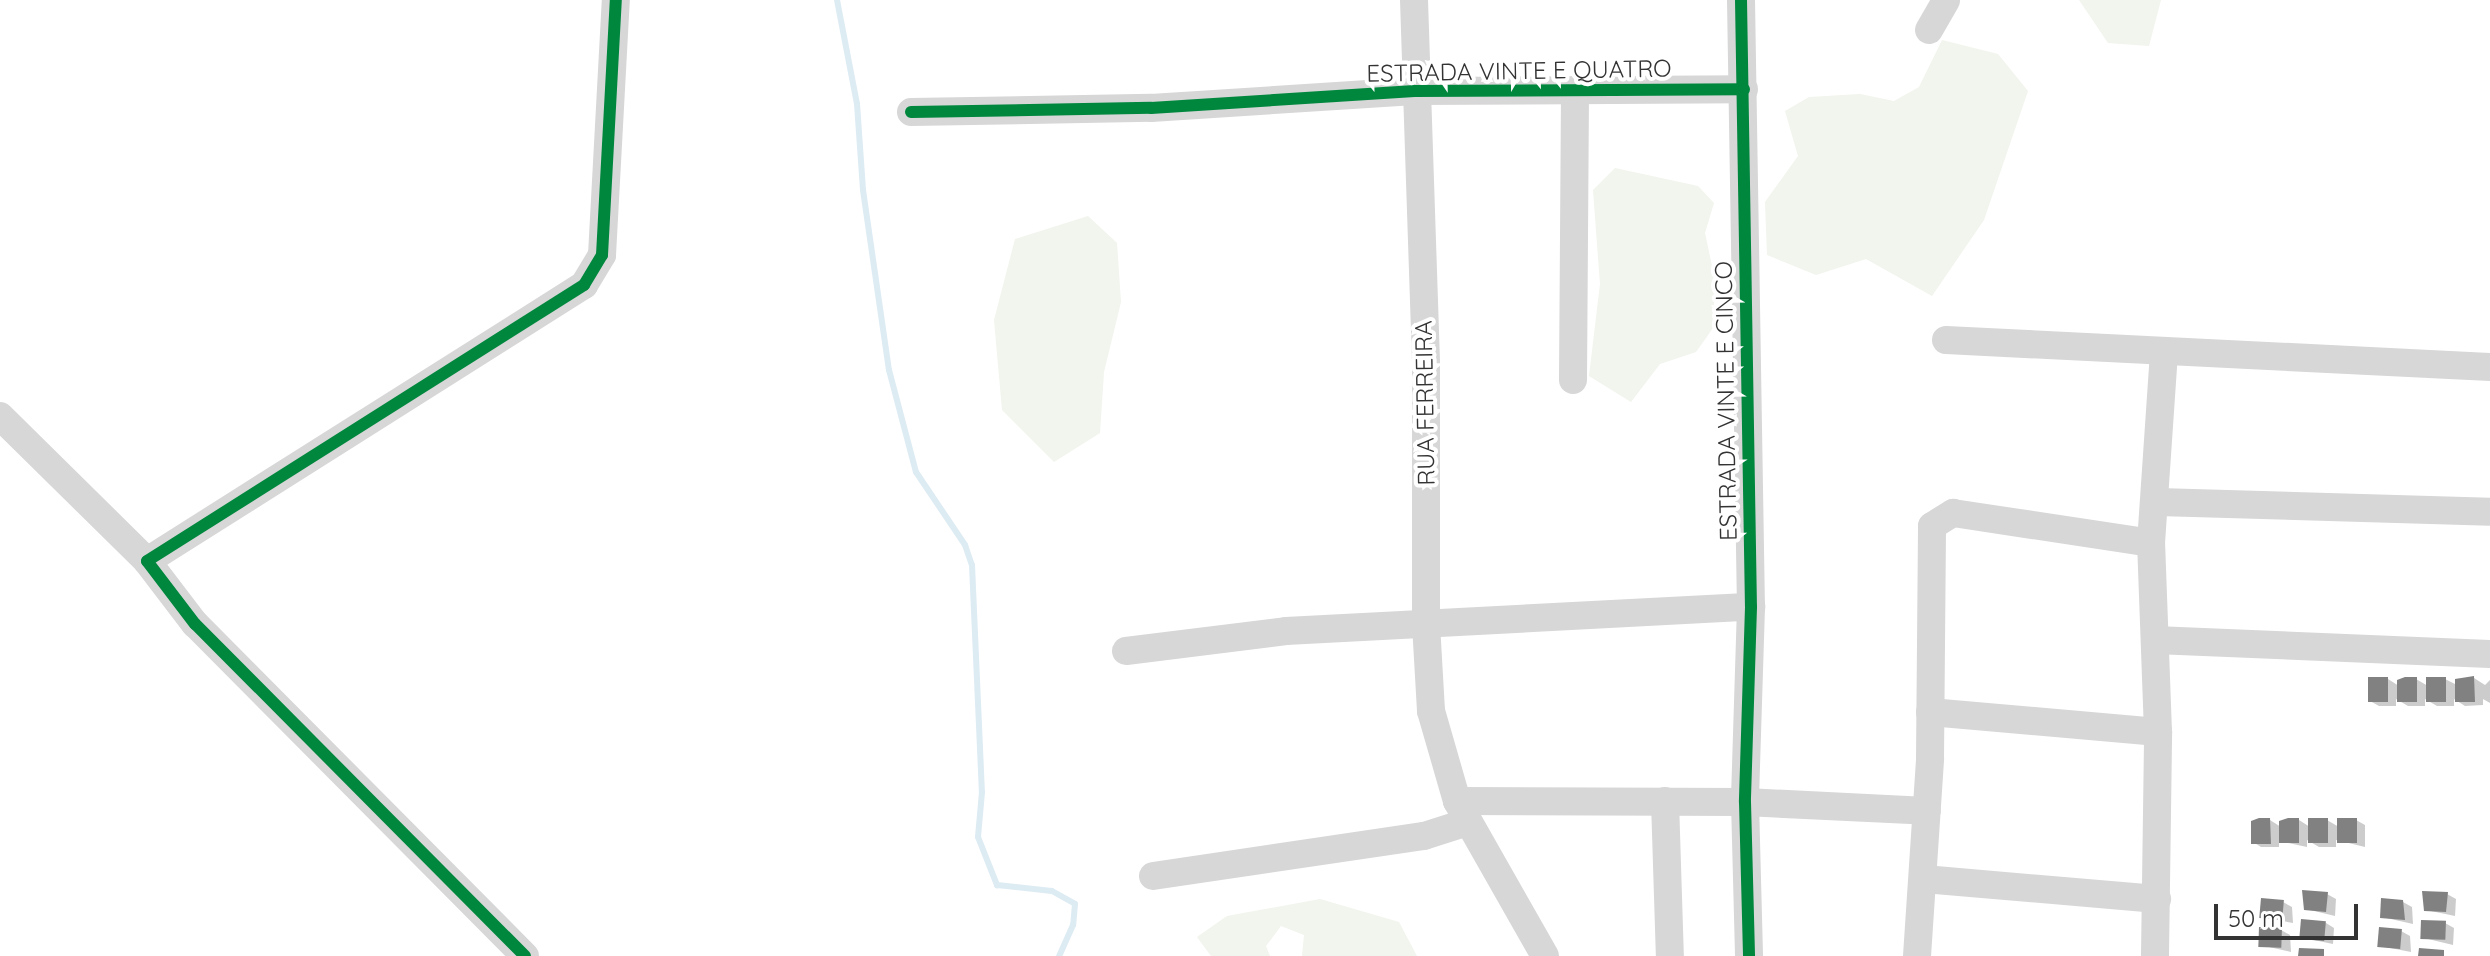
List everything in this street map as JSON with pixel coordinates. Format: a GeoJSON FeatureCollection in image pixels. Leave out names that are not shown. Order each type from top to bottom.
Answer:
{"type":"FeatureCollection","features":[{"type":"Feature","properties":{"kind":"street"},"geometry":{"type":"LineString","coordinates":[[147,561],[584,285],[602,255],[616,0]]}},
{"type":"Feature","properties":{"kind":"street","name":"RUA FERREIRA"},"geometry":{"type":"LineString","coordinates":[[1414,0],[1414,91],[1426,365],[1426,624],[1431,711],[1463,812],[1545,956]]}},
{"type":"Feature","properties":{"kind":"street","name":"ESTRADA VINTE E CINCO"},"geometry":{"type":"LineString","coordinates":[[1741,0],[1751,607],[1745,802],[1749,956]]}},
{"type":"Feature","properties":{"kind":"street"},"geometry":{"type":"LineString","coordinates":[[1929,30],[1946,0]]}},
{"type":"Feature","properties":{"kind":"street","name":"ESTRADA VINTE E QUATRO"},"geometry":{"type":"LineString","coordinates":[[911,112],[1151,108],[1414,91],[1744,89]]}},
{"type":"Feature","properties":{"kind":"street"},"geometry":{"type":"LineString","coordinates":[[1573,380],[1575,90]]}},
{"type":"Feature","properties":{"kind":"street"},"geometry":{"type":"LineString","coordinates":[[1946,340],[2490,367]]}},
{"type":"Feature","properties":{"kind":"street"},"geometry":{"type":"LineString","coordinates":[[2155,956],[2158,732],[2151,543],[2158,502],[2164,352]]}},
{"type":"Feature","properties":{"kind":"street"},"geometry":{"type":"LineString","coordinates":[[0,416],[147,561],[195,624],[525,956]]}},
{"type":"Feature","properties":{"kind":"street"},"geometry":{"type":"LineString","coordinates":[[2158,502],[2490,512]]}},
{"type":"Feature","properties":{"kind":"street"},"geometry":{"type":"LineString","coordinates":[[1917,956],[1924,879],[1930,712],[1929,542],[1941,516],[1953,513],[2151,543]]}},
{"type":"Feature","properties":{"kind":"street"},"geometry":{"type":"LineString","coordinates":[[1126,651],[1286,631],[1751,607]]}},
{"type":"Feature","properties":{"kind":"street"},"geometry":{"type":"LineString","coordinates":[[2155,640],[2490,654]]}},
{"type":"Feature","properties":{"kind":"street"},"geometry":{"type":"LineString","coordinates":[[1930,712],[2158,732]]}},
{"type":"Feature","properties":{"kind":"street"},"geometry":{"type":"LineString","coordinates":[[1153,876],[1424,836],[1463,812],[1665,801],[1927,811]]}},
{"type":"Feature","properties":{"kind":"street"},"geometry":{"type":"LineString","coordinates":[[1665,801],[1670,956]]}},
{"type":"Feature","properties":{"kind":"street"},"geometry":{"type":"LineString","coordinates":[[1924,879],[2157,899]]}},
{"type":"Feature","properties":{"kind":"shaded area"},"geometry":{"type":"Polygon","coordinates":[[[2079,0],[2161,0],[2149,46],[2108,43],[2079,0]]]}},
{"type":"Feature","properties":{"kind":"shaded area"},"geometry":{"type":"Polygon","coordinates":[[[1942,40],[1998,54],[2028,91],[1984,220],[1932,296],[1866,259],[1816,275],[1767,255],[1765,202],[1798,156],[1785,111],[1809,97],[1860,94],[1894,101],[1919,87],[1942,40]]]}},
{"type":"Feature","properties":{"kind":"shaded area"},"geometry":{"type":"Polygon","coordinates":[[[1615,168],[1698,186],[1714,203],[1705,233],[1715,280],[1713,328],[1696,352],[1660,364],[1631,402],[1589,376],[1600,284],[1593,190],[1615,168]]]}},
{"type":"Feature","properties":{"kind":"shaded area"},"geometry":{"type":"Polygon","coordinates":[[[1088,216],[1117,243],[1121,302],[1104,372],[1100,433],[1054,462],[1002,410],[994,320],[1015,239],[1088,216]]]}},
{"type":"Feature","properties":{"kind":"shaded area"},"geometry":{"type":"Polygon","coordinates":[[[1320,899],[1399,922],[1417,956],[1302,956],[1304,935],[1281,926],[1266,946],[1270,956],[1211,956],[1197,937],[1227,916],[1320,899]]]}},
{"type":"Feature","properties":{"kind":"building"},"geometry":{"type":"Polygon","coordinates":[[[2474,676],[2475,702],[2455,702],[2455,679],[2474,676]]]}},
{"type":"Feature","properties":{"kind":"building"},"geometry":{"type":"Polygon","coordinates":[[[2368,677],[2388,677],[2388,702],[2368,702],[2368,677]]]}},
{"type":"Feature","properties":{"kind":"building"},"geometry":{"type":"Polygon","coordinates":[[[2417,677],[2417,702],[2397,702],[2397,680],[2417,677]]]}},
{"type":"Feature","properties":{"kind":"building"},"geometry":{"type":"Polygon","coordinates":[[[2426,677],[2446,677],[2446,702],[2426,702],[2426,677]]]}},
{"type":"Feature","properties":{"kind":"building"},"geometry":{"type":"Polygon","coordinates":[[[2270,818],[2271,844],[2251,844],[2251,821],[2270,818]]]}},
{"type":"Feature","properties":{"kind":"building"},"geometry":{"type":"Polygon","coordinates":[[[2299,818],[2299,843],[2279,843],[2279,821],[2299,818]]]}},
{"type":"Feature","properties":{"kind":"building"},"geometry":{"type":"Polygon","coordinates":[[[2308,818],[2328,818],[2328,843],[2308,843],[2308,818]]]}},
{"type":"Feature","properties":{"kind":"building"},"geometry":{"type":"Polygon","coordinates":[[[2337,818],[2357,818],[2357,843],[2337,843],[2337,818]]]}},
{"type":"Feature","properties":{"kind":"building"},"geometry":{"type":"Polygon","coordinates":[[[2302,890],[2328,892],[2326,912],[2304,910],[2302,890]]]}},
{"type":"Feature","properties":{"kind":"building"},"geometry":{"type":"Polygon","coordinates":[[[2422,891],[2448,892],[2446,912],[2424,911],[2422,891]]]}},
{"type":"Feature","properties":{"kind":"building"},"geometry":{"type":"Polygon","coordinates":[[[2261,898],[2284,900],[2282,920],[2259,918],[2261,898]]]}},
{"type":"Feature","properties":{"kind":"building"},"geometry":{"type":"Polygon","coordinates":[[[2381,898],[2403,900],[2405,920],[2380,918],[2381,898]]]}},
{"type":"Feature","properties":{"kind":"building"},"geometry":{"type":"Polygon","coordinates":[[[2301,919],[2326,921],[2324,941],[2299,939],[2301,919]]]}},
{"type":"Feature","properties":{"kind":"building"},"geometry":{"type":"Polygon","coordinates":[[[2421,920],[2446,921],[2445,940],[2420,939],[2421,920]]]}},
{"type":"Feature","properties":{"kind":"building"},"geometry":{"type":"Polygon","coordinates":[[[2259,927],[2282,928],[2281,948],[2258,947],[2259,927]]]}},
{"type":"Feature","properties":{"kind":"building"},"geometry":{"type":"Polygon","coordinates":[[[2379,927],[2402,929],[2400,949],[2377,947],[2379,927]]]}},
{"type":"Feature","properties":{"kind":"building"},"geometry":{"type":"Polygon","coordinates":[[[2299,948],[2324,949],[2324,956],[2298,956],[2299,948]]]}},
{"type":"Feature","properties":{"kind":"building"},"geometry":{"type":"Polygon","coordinates":[[[2419,948],[2444,950],[2444,956],[2418,956],[2419,948]]]}},
{"type":"Feature","properties":{"kind":"waterway"},"geometry":{"type":"LineString","coordinates":[[837,0],[857,104],[863,190],[889,370],[916,472],[965,545],[972,565],[982,792],[978,837],[997,885],[1052,891],[1075,904],[1073,925],[1059,956]]}},
{"type":"Feature","properties":{"kind":"cycle path"},"geometry":{"type":"LineString","coordinates":[[525,956],[195,624],[147,561],[584,285],[602,255],[616,0]]}},
{"type":"Feature","properties":{"kind":"cycle path"},"geometry":{"type":"LineString","coordinates":[[1741,0],[1751,607],[1745,802],[1749,956]]}},
{"type":"Feature","properties":{"kind":"cycle path"},"geometry":{"type":"LineString","coordinates":[[911,112],[1151,108],[1414,91],[1744,89]]}}]}
